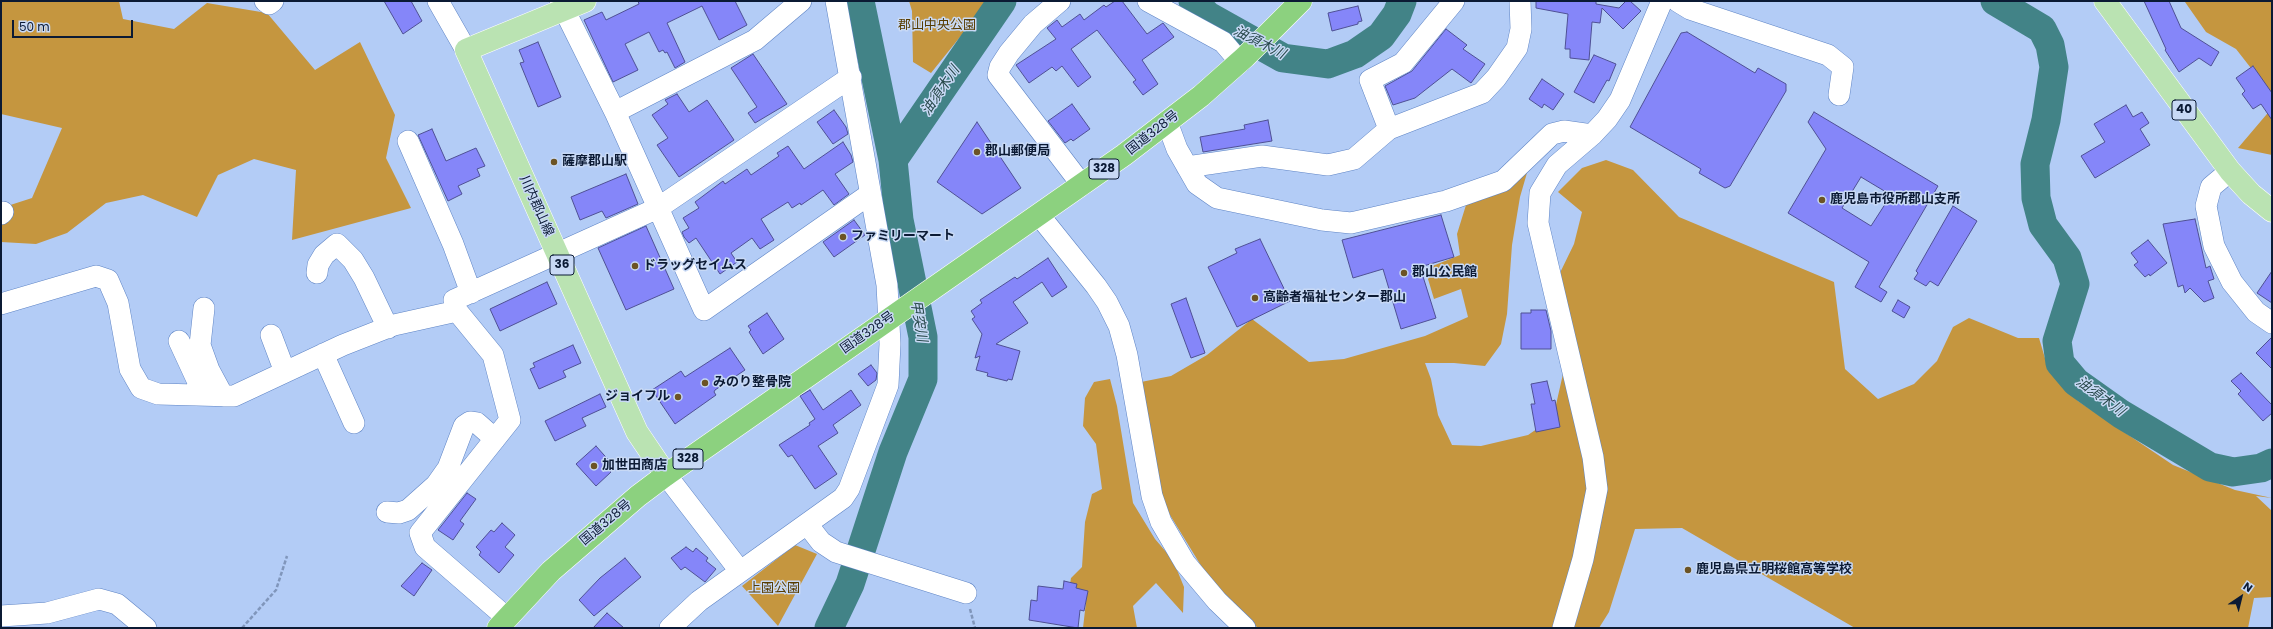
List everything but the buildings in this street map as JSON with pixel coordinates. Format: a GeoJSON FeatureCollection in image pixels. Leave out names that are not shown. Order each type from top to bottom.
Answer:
{"type":"FeatureCollection","features":[{"type":"Feature","properties":{"kind":"highway","name":"国道328号"},"geometry":{"type":"LineString","coordinates":[[502,623],[551,571],[615,514],[666,475],[1082,185],[1168,122],[1202,96],[1243,60],[1286,18],[1301,1]]}},
{"type":"Feature","properties":{"kind":"main road"},"geometry":{"type":"LineString","coordinates":[[466,50],[562,6],[585,1]]}},
{"type":"Feature","properties":{"kind":"main road","name":"40"},"geometry":{"type":"LineString","coordinates":[[2105,1],[2230,171],[2251,194],[2272,211]]}},
{"type":"Feature","properties":{"kind":"main road","name":"川内郡山線"},"geometry":{"type":"LineString","coordinates":[[466,50],[637,432],[666,475]]}},
{"type":"Feature","properties":{"kind":"street"},"geometry":{"type":"LineString","coordinates":[[265,1],[269,4],[273,1]]}},
{"type":"Feature","properties":{"kind":"street"},"geometry":{"type":"LineString","coordinates":[[438,1],[466,50]]}},
{"type":"Feature","properties":{"kind":"street"},"geometry":{"type":"LineString","coordinates":[[615,112],[755,40],[801,1]]}},
{"type":"Feature","properties":{"kind":"street"},"geometry":{"type":"LineString","coordinates":[[670,628],[699,601],[843,498],[849,489],[888,385],[893,316],[870,194],[851,76],[836,1]]}},
{"type":"Feature","properties":{"kind":"street"},"geometry":{"type":"LineString","coordinates":[[1060,1],[1033,24],[1009,53],[1000,67],[998,75],[1082,185]]}},
{"type":"Feature","properties":{"kind":"street"},"geometry":{"type":"LineString","coordinates":[[1148,1],[1223,42],[1243,60]]}},
{"type":"Feature","properties":{"kind":"street"},"geometry":{"type":"LineString","coordinates":[[1389,128],[1370,80],[1403,63],[1454,1]]}},
{"type":"Feature","properties":{"kind":"street"},"geometry":{"type":"LineString","coordinates":[[1187,167],[1262,156],[1328,165],[1354,159],[1389,128],[1482,92],[1496,78],[1517,48],[1522,29],[1520,1]]}},
{"type":"Feature","properties":{"kind":"street"},"geometry":{"type":"LineString","coordinates":[[1563,628],[1583,559],[1597,489],[1592,450],[1538,223],[1540,194],[1557,165],[1608,119],[1620,100],[1662,1]]}},
{"type":"Feature","properties":{"kind":"street"},"geometry":{"type":"LineString","coordinates":[[1677,1],[1690,9],[1828,55],[1843,67],[1839,95]]}},
{"type":"Feature","properties":{"kind":"street"},"geometry":{"type":"LineString","coordinates":[[562,6],[615,112],[704,310],[870,194]]}},
{"type":"Feature","properties":{"kind":"street"},"geometry":{"type":"LineString","coordinates":[[502,623],[424,547],[420,533],[510,420],[493,355],[457,311],[454,300],[658,208],[851,76]]}},
{"type":"Feature","properties":{"kind":"street"},"geometry":{"type":"LineString","coordinates":[[1168,122],[1177,149],[1197,184],[1217,198],[1322,220],[1351,223],[1440,203],[1503,181],[1552,134],[1564,131],[1592,135]]}},
{"type":"Feature","properties":{"kind":"street"},"geometry":{"type":"LineString","coordinates":[[408,141],[453,244],[471,293]]}},
{"type":"Feature","properties":{"kind":"street"},"geometry":{"type":"LineString","coordinates":[[2230,171],[2211,186],[2206,206],[2214,246],[2232,282],[2256,312],[2272,322]]}},
{"type":"Feature","properties":{"kind":"street"},"geometry":{"type":"LineString","coordinates":[[1039,215],[1096,286],[1107,302],[1119,326],[1127,354],[1152,496],[1161,522],[1185,563],[1217,601],[1245,628]]}},
{"type":"Feature","properties":{"kind":"street"},"geometry":{"type":"LineString","coordinates":[[317,273],[318,265],[324,255],[337,244],[353,260],[364,278],[388,328]]}},
{"type":"Feature","properties":{"kind":"street"},"geometry":{"type":"LineString","coordinates":[[1,304],[96,276],[108,280],[118,303],[130,369],[141,388],[158,394],[234,396],[323,354],[388,328],[457,311]]}},
{"type":"Feature","properties":{"kind":"street"},"geometry":{"type":"LineString","coordinates":[[204,308],[200,345],[209,370],[213,395]]}},
{"type":"Feature","properties":{"kind":"street"},"geometry":{"type":"LineString","coordinates":[[271,335],[285,372]]}},
{"type":"Feature","properties":{"kind":"street"},"geometry":{"type":"LineString","coordinates":[[179,341],[213,395]]}},
{"type":"Feature","properties":{"kind":"street"},"geometry":{"type":"LineString","coordinates":[[323,354],[354,423]]}},
{"type":"Feature","properties":{"kind":"street"},"geometry":{"type":"LineString","coordinates":[[387,512],[399,513],[408,510],[436,485],[448,468],[464,426],[470,422],[477,423],[495,439]]}},
{"type":"Feature","properties":{"kind":"street"},"geometry":{"type":"LineString","coordinates":[[666,475],[740,571]]}},
{"type":"Feature","properties":{"kind":"street"},"geometry":{"type":"LineString","coordinates":[[808,524],[821,542],[836,552],[966,593]]}},
{"type":"Feature","properties":{"kind":"street"},"geometry":{"type":"LineString","coordinates":[[1,616],[47,620],[99,599],[117,604],[146,628]]}},
{"type":"Feature","properties":{"kind":"path"},"geometry":{"type":"LineString","coordinates":[[242,628],[276,590],[287,556]]}},
{"type":"Feature","properties":{"kind":"green space"},"geometry":{"type":"Polygon","coordinates":[[[1,1],[119,1],[123,19],[174,29],[207,3],[267,13],[315,70],[360,42],[395,115],[386,158],[411,208],[292,240],[296,170],[254,159],[218,175],[197,217],[143,195],[106,203],[67,233],[36,244],[1,242],[1,208],[32,198],[62,128],[1,114],[1,1]]]}},
{"type":"Feature","properties":{"kind":"green space","name":"郡山中央公園"},"geometry":{"type":"Polygon","coordinates":[[[909,1],[989,1],[931,73],[913,62],[912,11],[909,1]]]}},
{"type":"Feature","properties":{"kind":"green space"},"geometry":{"type":"Polygon","coordinates":[[[2272,1],[2272,95],[2236,49],[2206,32],[2185,2],[2272,1]]]}},
{"type":"Feature","properties":{"kind":"green space"},"geometry":{"type":"Polygon","coordinates":[[[2272,108],[2272,155],[2238,148],[2272,108]]]}},
{"type":"Feature","properties":{"kind":"green space"},"geometry":{"type":"Polygon","coordinates":[[[1531,159],[1520,197],[1512,245],[1507,314],[1501,344],[1485,366],[1454,363],[1425,363],[1431,379],[1438,415],[1452,445],[1481,446],[1528,435],[1553,418],[1570,343],[1556,281],[1574,244],[1582,212],[1558,192],[1582,168],[1606,160],[1633,170],[1679,217],[1834,282],[1845,369],[1878,399],[1914,384],[1937,361],[1953,327],[1969,318],[2018,338],[2039,338],[2047,365],[2078,401],[2173,465],[2235,490],[2272,498],[2256,496],[2272,511],[2272,597],[2254,598],[2248,628],[1855,628],[1682,528],[1635,529],[1609,612],[1599,628],[1258,628],[1216,590],[1162,502],[1136,383],[1171,376],[1207,355],[1252,319],[1309,362],[1344,359],[1425,336],[1468,317],[1461,289],[1434,299],[1425,269],[1460,255],[1457,234],[1466,205],[1531,159]]]}},
{"type":"Feature","properties":{"kind":"green space"},"geometry":{"type":"Polygon","coordinates":[[[1110,379],[1117,406],[1133,503],[1155,539],[1173,560],[1184,587],[1183,613],[1156,583],[1133,606],[1137,628],[1083,628],[1086,602],[1070,584],[1071,578],[1082,567],[1085,522],[1092,494],[1102,489],[1096,444],[1083,426],[1085,398],[1094,382],[1110,379]]]}},
{"type":"Feature","properties":{"kind":"green space","name":"上園公園"},"geometry":{"type":"Polygon","coordinates":[[[795,545],[817,554],[778,626],[742,586],[795,545]]]}},
{"type":"Feature","properties":{"kind":"waterway","name":"甲突川"},"geometry":{"type":"LineString","coordinates":[[829,628],[850,584],[893,452],[923,379],[923,337],[899,220],[893,160],[860,1]]}},
{"type":"Feature","properties":{"kind":"waterway","name":"油須木川"},"geometry":{"type":"LineString","coordinates":[[893,160],[1002,1]]}},
{"type":"Feature","properties":{"kind":"waterway","name":"油須木川"},"geometry":{"type":"LineString","coordinates":[[1193,1],[1208,16],[1283,58],[1328,64],[1355,54],[1381,36],[1397,14],[1402,1]]}},
{"type":"Feature","properties":{"kind":"waterway","name":"油須木川"},"geometry":{"type":"LineString","coordinates":[[1995,1],[2042,29],[2050,45],[2054,67],[2046,120],[2035,164],[2036,198],[2043,225],[2067,258],[2075,284],[2057,341],[2060,363],[2076,382],[2121,414],[2210,467],[2233,472],[2261,468],[2272,463]]}},
{"type":"Feature","properties":{"kind":"place","name":"郡山郵便局"},"geometry":{"type":"Point","coordinates":[977,152]}},
{"type":"Feature","properties":{"kind":"place","name":"薩摩郡山駅"},"geometry":{"type":"Point","coordinates":[554,162]}},
{"type":"Feature","properties":{"kind":"place","name":"鹿児島市役所郡山支所"},"geometry":{"type":"Point","coordinates":[1822,200]}},
{"type":"Feature","properties":{"kind":"place","name":"ファミリーマート"},"geometry":{"type":"Point","coordinates":[843,237]}},
{"type":"Feature","properties":{"kind":"place","name":"ドラッグセイムス"},"geometry":{"type":"Point","coordinates":[635,266]}},
{"type":"Feature","properties":{"kind":"place","name":"郡山公民館"},"geometry":{"type":"Point","coordinates":[1404,273]}},
{"type":"Feature","properties":{"kind":"place","name":"高齢者福祉センター郡山"},"geometry":{"type":"Point","coordinates":[1255,298]}},
{"type":"Feature","properties":{"kind":"place","name":"みのり整骨院"},"geometry":{"type":"Point","coordinates":[705,383]}},
{"type":"Feature","properties":{"kind":"place","name":"ジョイフル"},"geometry":{"type":"Point","coordinates":[678,397]}},
{"type":"Feature","properties":{"kind":"place","name":"加世田商店"},"geometry":{"type":"Point","coordinates":[594,466]}},
{"type":"Feature","properties":{"kind":"place","name":"鹿児島県立明桜館高等学校"},"geometry":{"type":"Point","coordinates":[1688,570]}}]}
